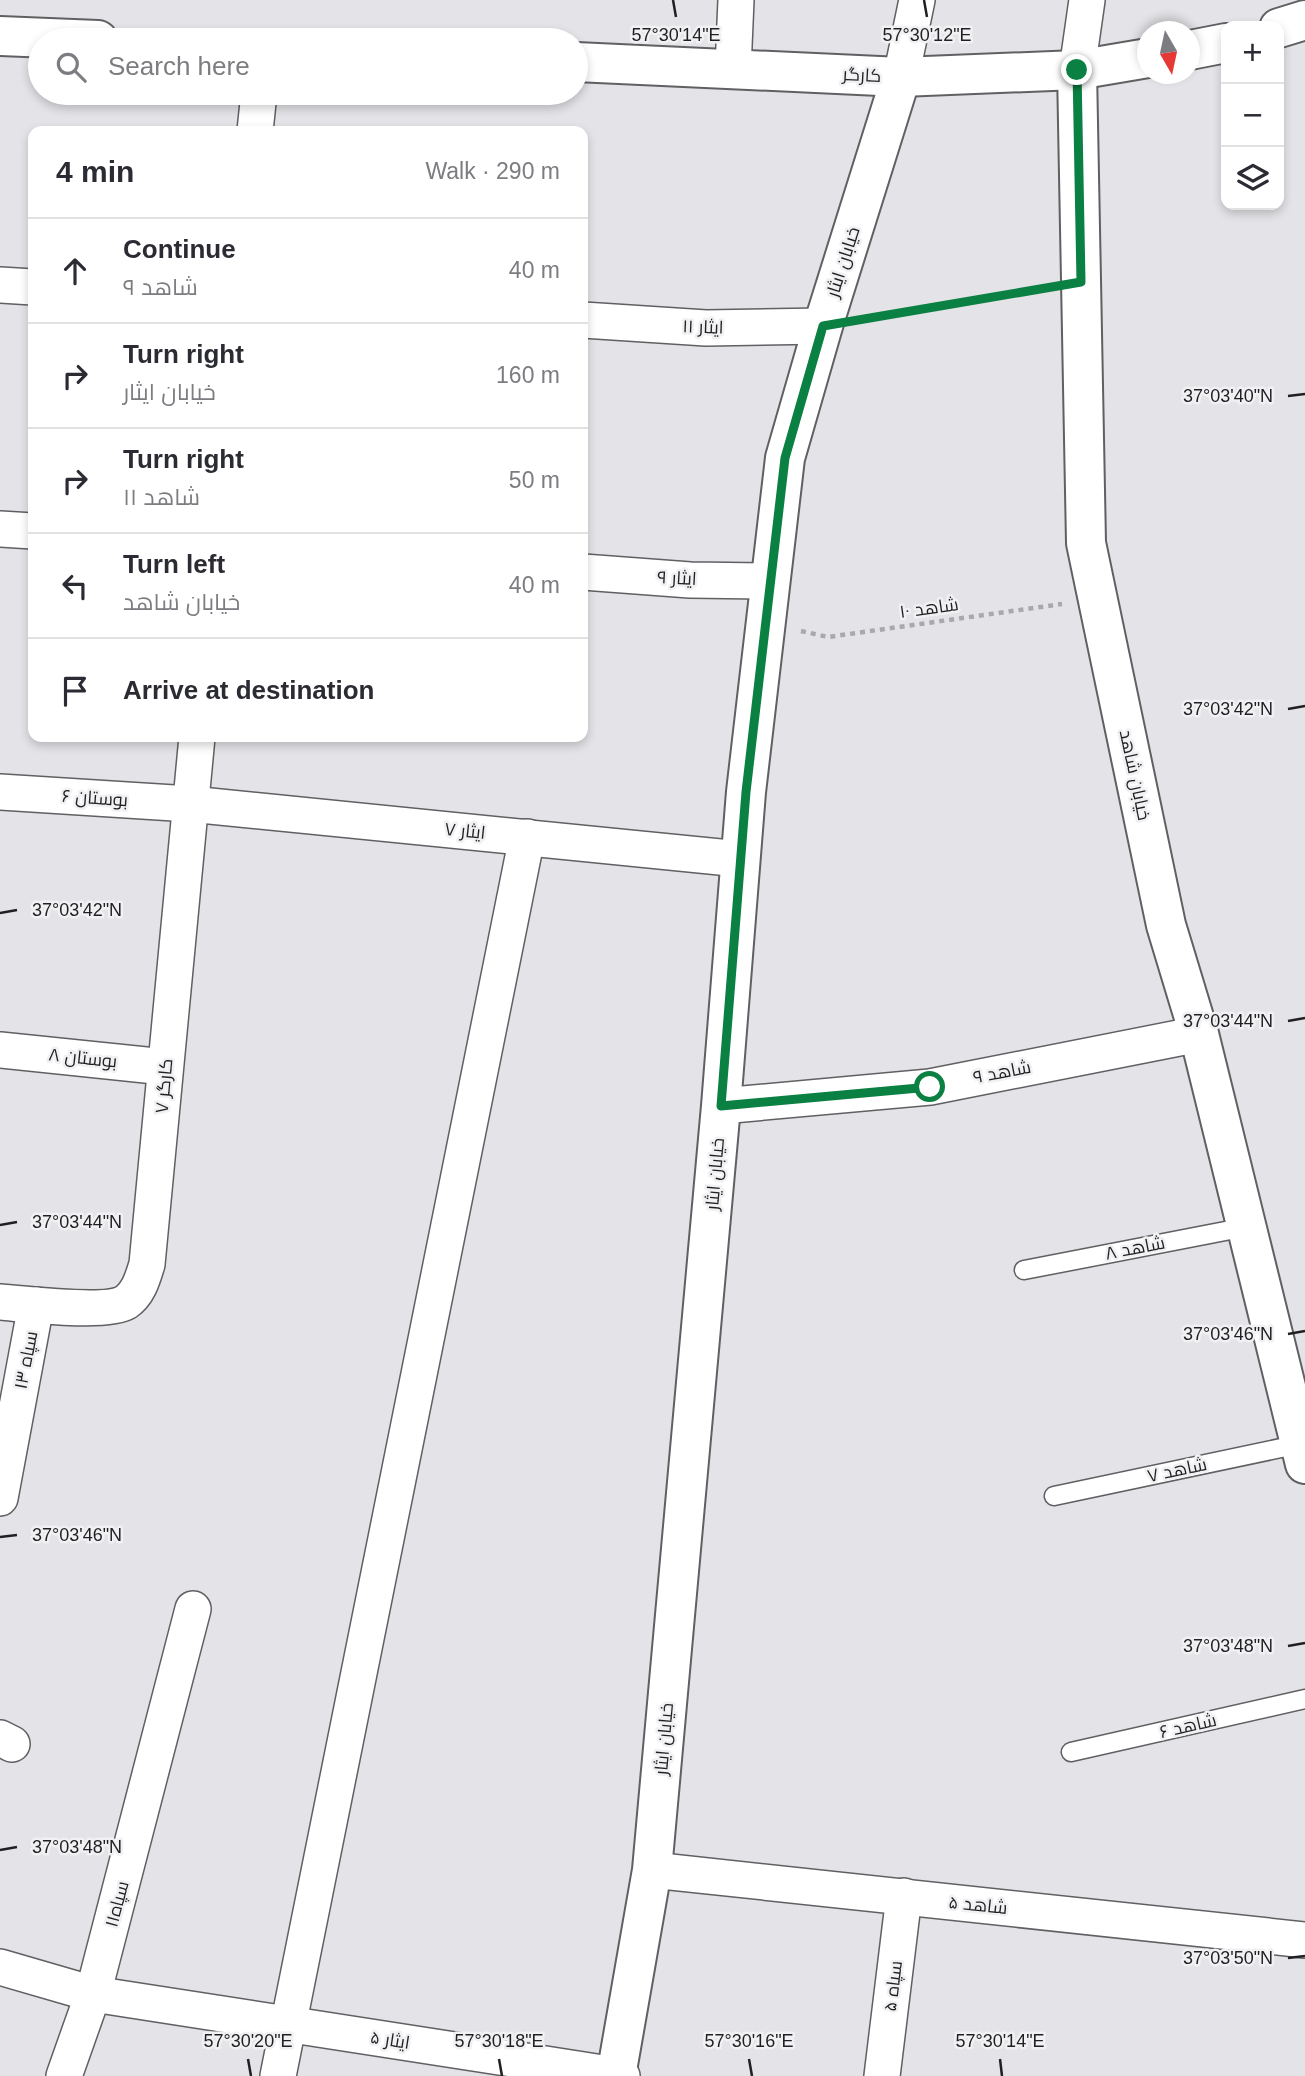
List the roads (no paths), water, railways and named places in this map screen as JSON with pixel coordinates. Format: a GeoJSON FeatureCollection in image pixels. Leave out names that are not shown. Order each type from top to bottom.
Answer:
{"type":"FeatureCollection","features":[{"type":"Feature","properties":{"kind":"street"},"geometry":{"type":"LineString","coordinates":[[733,69],[736,0]]}},
{"type":"Feature","properties":{"kind":"street"},"geometry":{"type":"LineString","coordinates":[[901,77],[917,0]]}},
{"type":"Feature","properties":{"kind":"street"},"geometry":{"type":"LineString","coordinates":[[1077,70],[1087,0]]}},
{"type":"Feature","properties":{"kind":"street"},"geometry":{"type":"LineString","coordinates":[[1284,26],[1305,20]]}},
{"type":"Feature","properties":{"kind":"street"},"geometry":{"type":"LineString","coordinates":[[0,36],[28,37]]}},
{"type":"Feature","properties":{"kind":"street"},"geometry":{"type":"LineString","coordinates":[[1200,48],[1221,44]]}},
{"type":"Feature","properties":{"kind":"street","name":"کارگر"},"geometry":{"type":"LineString","coordinates":[[588,63],[901,77],[1077,70],[1137,60]]}},
{"type":"Feature","properties":{"kind":"street","name":"خیابان شاهد"},"geometry":{"type":"LineString","coordinates":[[1077,70],[1086,543],[1166,925],[1199,1034],[1302,1454]]}},
{"type":"Feature","properties":{"kind":"street","name":"خیابان ایثار"},"geometry":{"type":"LineString","coordinates":[[618,2076],[652,1870],[721,1106],[740,859],[785,458],[901,77]]}},
{"type":"Feature","properties":{"kind":"street"},"geometry":{"type":"LineString","coordinates":[[256,126],[258,105]]}},
{"type":"Feature","properties":{"kind":"street"},"geometry":{"type":"LineString","coordinates":[[0,285],[28,287]]}},
{"type":"Feature","properties":{"kind":"street","name":"ایثار ۱۱"},"geometry":{"type":"LineString","coordinates":[[588,320],[706,328],[823,326]]}},
{"type":"Feature","properties":{"kind":"street"},"geometry":{"type":"LineString","coordinates":[[0,529],[28,531]]}},
{"type":"Feature","properties":{"kind":"street","name":"ایثار ۹"},"geometry":{"type":"LineString","coordinates":[[588,572],[690,580],[771,581]]}},
{"type":"Feature","properties":{"kind":"street","name":"کارگر ۷"},"geometry":{"type":"LineString","coordinates":[[0,1302],[107,1308],[126,1302],[140,1285],[147,1264],[196,742]]}},
{"type":"Feature","properties":{"kind":"street","name":"بوستان ۶"},"geometry":{"type":"LineString","coordinates":[[0,792],[190,804]]}},
{"type":"Feature","properties":{"kind":"street","name":"ایثار ۷"},"geometry":{"type":"LineString","coordinates":[[190,804],[740,859]]}},
{"type":"Feature","properties":{"kind":"street"},"geometry":{"type":"LineString","coordinates":[[278,2076],[527,837]]}},
{"type":"Feature","properties":{"kind":"street","name":"شاهد ۹"},"geometry":{"type":"LineString","coordinates":[[721,1106],[930,1087],[1199,1034]]}},
{"type":"Feature","properties":{"kind":"street","name":"بوستان ۸"},"geometry":{"type":"LineString","coordinates":[[0,1050],[166,1067]]}},
{"type":"Feature","properties":{"kind":"street","name":"سپاه ۱۳"},"geometry":{"type":"LineString","coordinates":[[0,1498],[36,1305]]}},
{"type":"Feature","properties":{"kind":"street","name":"سپاه۱۱"},"geometry":{"type":"LineString","coordinates":[[64,2076],[93,1994],[193,1609]]}},
{"type":"Feature","properties":{"kind":"street","name":"شاهد ۵"},"geometry":{"type":"LineString","coordinates":[[652,1870],[1305,1940]]}},
{"type":"Feature","properties":{"kind":"street","name":"سپاه ۵"},"geometry":{"type":"LineString","coordinates":[[882,2076],[904,1896]]}},
{"type":"Feature","properties":{"kind":"street","name":"ایثار ۵"},"geometry":{"type":"LineString","coordinates":[[0,1967],[93,1994],[618,2076]]}},
{"type":"Feature","properties":{"kind":"lane","name":"شاهد ۸"},"geometry":{"type":"LineString","coordinates":[[1024,1270],[1246,1227]]}},
{"type":"Feature","properties":{"kind":"lane","name":"شاهد ۷"},"geometry":{"type":"LineString","coordinates":[[1054,1496],[1302,1454]]}},
{"type":"Feature","properties":{"kind":"lane","name":"شاهد ۶"},"geometry":{"type":"LineString","coordinates":[[1071,1752],[1305,1699]]}}]}
